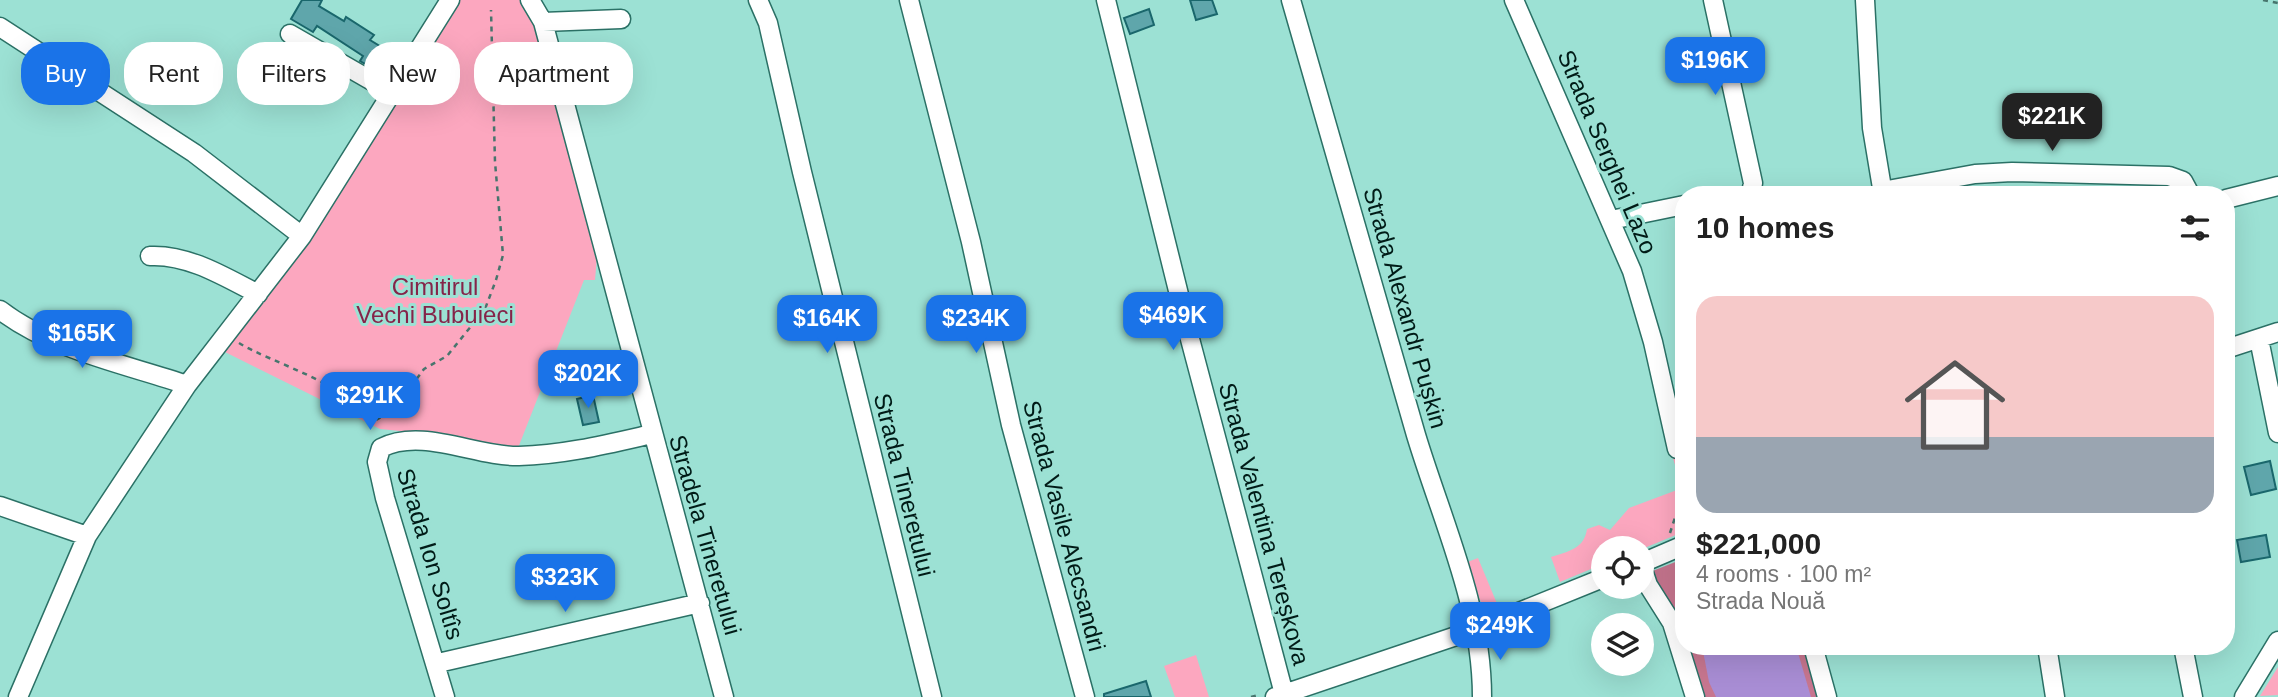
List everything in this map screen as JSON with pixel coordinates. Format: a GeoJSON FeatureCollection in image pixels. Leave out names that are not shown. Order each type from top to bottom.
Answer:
{"type":"FeatureCollection","features":[{"type":"Feature","properties":{"kind":"street"},"geometry":{"type":"LineString","coordinates":[[423,42],[450,0]]}},
{"type":"Feature","properties":{"kind":"street","name":"Stradela Tineretului"},"geometry":{"type":"LineString","coordinates":[[530,0],[543,22],[723,697]]}},
{"type":"Feature","properties":{"kind":"street","name":"Strada Tineretului"},"geometry":{"type":"LineString","coordinates":[[758,0],[768,23],[802,172],[932,697]]}},
{"type":"Feature","properties":{"kind":"street","name":"Strada Vasile Alecsandri"},"geometry":{"type":"LineString","coordinates":[[909,0],[971,242],[1011,425],[1085,697]]}},
{"type":"Feature","properties":{"kind":"street","name":"Strada Valentina Tereșkova"},"geometry":{"type":"LineString","coordinates":[[1106,0],[1279,695]]}},
{"type":"Feature","properties":{"kind":"street","name":"Strada Alexandr Pușkin"},"geometry":{"type":"LineString","coordinates":[[1291,0],[1416,435],[1476,629],[1482,697]]}},
{"type":"Feature","properties":{"kind":"street","name":"Strada Serghei Lazo"},"geometry":{"type":"LineString","coordinates":[[1514,0],[1632,271],[1654,342],[1675,440]]}},
{"type":"Feature","properties":{"kind":"street"},"geometry":{"type":"LineString","coordinates":[[1713,0],[1752,186]]}},
{"type":"Feature","properties":{"kind":"street"},"geometry":{"type":"LineString","coordinates":[[1865,0],[1872,128],[1882,186]]}},
{"type":"Feature","properties":{"kind":"street"},"geometry":{"type":"LineString","coordinates":[[543,22],[621,19]]}},
{"type":"Feature","properties":{"kind":"street"},"geometry":{"type":"LineString","coordinates":[[0,27],[194,153],[302,236]]}},
{"type":"Feature","properties":{"kind":"street"},"geometry":{"type":"LineString","coordinates":[[290,34],[364,76]]}},
{"type":"Feature","properties":{"kind":"street"},"geometry":{"type":"LineString","coordinates":[[18,697],[87,536],[187,385],[302,236],[383,105]]}},
{"type":"Feature","properties":{"kind":"street"},"geometry":{"type":"LineString","coordinates":[[1917,186],[1975,174],[2012,172],[2169,176],[2183,181],[2186,186]]}},
{"type":"Feature","properties":{"kind":"street"},"geometry":{"type":"LineString","coordinates":[[2235,197],[2278,186]]}},
{"type":"Feature","properties":{"kind":"street"},"geometry":{"type":"LineString","coordinates":[[1611,220],[1675,207]]}},
{"type":"Feature","properties":{"kind":"street"},"geometry":{"type":"LineString","coordinates":[[150,256],[161,256],[211,270],[258,294]]}},
{"type":"Feature","properties":{"kind":"street"},"geometry":{"type":"LineString","coordinates":[[0,310],[21,327],[187,385]]}},
{"type":"Feature","properties":{"kind":"street"},"geometry":{"type":"LineString","coordinates":[[2235,346],[2278,332]]}},
{"type":"Feature","properties":{"kind":"street"},"geometry":{"type":"LineString","coordinates":[[2259,339],[2278,433]]}},
{"type":"Feature","properties":{"kind":"street","name":"Strada Ion Soltîs"},"geometry":{"type":"LineString","coordinates":[[445,697],[438,663],[385,498],[377,462],[381,448],[393,442],[426,443],[517,457],[582,450],[652,434]]}},
{"type":"Feature","properties":{"kind":"street"},"geometry":{"type":"LineString","coordinates":[[0,506],[87,536]]}},
{"type":"Feature","properties":{"kind":"street"},"geometry":{"type":"LineString","coordinates":[[1654,557],[1675,544]]}},
{"type":"Feature","properties":{"kind":"street"},"geometry":{"type":"LineString","coordinates":[[1279,695],[1476,629],[1591,583]]}},
{"type":"Feature","properties":{"kind":"street"},"geometry":{"type":"LineString","coordinates":[[1654,594],[1672,622],[1675,632]]}},
{"type":"Feature","properties":{"kind":"street"},"geometry":{"type":"LineString","coordinates":[[438,663],[700,603]]}},
{"type":"Feature","properties":{"kind":"street"},"geometry":{"type":"LineString","coordinates":[[2244,697],[2278,641]]}},
{"type":"Feature","properties":{"kind":"street"},"geometry":{"type":"LineString","coordinates":[[1682,655],[1695,697]]}},
{"type":"Feature","properties":{"kind":"street"},"geometry":{"type":"LineString","coordinates":[[1815,655],[1827,697]]}},
{"type":"Feature","properties":{"kind":"street"},"geometry":{"type":"LineString","coordinates":[[2048,655],[2055,697]]}},
{"type":"Feature","properties":{"kind":"street"},"geometry":{"type":"LineString","coordinates":[[2185,655],[2193,697]]}},
{"type":"Feature","properties":{"kind":"path"},"geometry":{"type":"LineString","coordinates":[[2263,0],[2278,3]]}},
{"type":"Feature","properties":{"kind":"path"},"geometry":{"type":"LineString","coordinates":[[226,335],[266,359],[301,371],[333,388],[360,408],[368,420],[374,421],[385,415],[399,391],[413,384],[424,369],[447,356],[485,309],[503,255],[495,162],[495,76],[491,10]]}},
{"type":"Feature","properties":{"kind":"green space","name":"Cimitirul Vechi Bubuieci"},"geometry":{"type":"Polygon","coordinates":[[[458,0],[524,0],[536,17],[543,42],[474,42],[474,105],[560,105],[598,245],[595,280],[584,280],[518,448],[441,435],[380,429],[225,352],[335,200],[393,105],[460,105],[460,42],[432,42],[458,0]]]}},
{"type":"Feature","properties":{"kind":"green space"},"geometry":{"type":"Polygon","coordinates":[[[1675,491],[1675,535],[1654,544],[1654,536],[1591,536],[1591,569],[1560,582],[1551,557],[1579,545],[1587,529],[1599,525],[1610,530],[1629,508],[1675,491]]]}},
{"type":"Feature","properties":{"kind":"green space"},"geometry":{"type":"Polygon","coordinates":[[[1478,558],[1498,606],[1485,612],[1465,563],[1478,558]]]}},
{"type":"Feature","properties":{"kind":"green space"},"geometry":{"type":"Polygon","coordinates":[[[1196,655],[1209,697],[1175,697],[1164,666],[1196,655]]]}},
{"type":"Feature","properties":{"kind":"green space"},"geometry":{"type":"Polygon","coordinates":[[[2278,667],[2278,695],[2260,696],[2278,667]]]}},
{"type":"Feature","properties":{"kind":"shaded area"},"geometry":{"type":"Polygon","coordinates":[[[1675,562],[1675,620],[1654,580],[1654,570],[1675,562]]]}},
{"type":"Feature","properties":{"kind":"shaded area"},"geometry":{"type":"Polygon","coordinates":[[[1690,655],[1810,655],[1822,697],[1702,697],[1690,655]]]}},
{"type":"Feature","properties":{"kind":"shaded area"},"geometry":{"type":"Polygon","coordinates":[[[1704,655],[1799,655],[1811,697],[1716,697],[1709,682],[1704,655]]]}},
{"type":"Feature","properties":{"kind":"building"},"geometry":{"type":"Polygon","coordinates":[[[302,0],[322,0],[319,6],[344,21],[346,17],[374,35],[370,40],[373,42],[364,42],[364,63],[360,61],[363,56],[350,48],[350,42],[342,42],[317,26],[313,32],[291,19],[302,0]]]}},
{"type":"Feature","properties":{"kind":"building"},"geometry":{"type":"Polygon","coordinates":[[[1190,0],[1212,0],[1217,14],[1196,20],[1190,0]]]}},
{"type":"Feature","properties":{"kind":"building"},"geometry":{"type":"Polygon","coordinates":[[[1149,9],[1154,25],[1130,34],[1124,18],[1149,9]]]}},
{"type":"Feature","properties":{"kind":"building"},"geometry":{"type":"Polygon","coordinates":[[[617,364],[619,384],[593,385],[591,366],[617,364]]]}},
{"type":"Feature","properties":{"kind":"building"},"geometry":{"type":"Polygon","coordinates":[[[593,395],[599,422],[583,425],[577,399],[593,395]]]}},
{"type":"Feature","properties":{"kind":"building"},"geometry":{"type":"Polygon","coordinates":[[[2270,461],[2276,489],[2251,495],[2244,467],[2270,461]]]}},
{"type":"Feature","properties":{"kind":"building"},"geometry":{"type":"Polygon","coordinates":[[[2266,535],[2270,557],[2241,562],[2237,540],[2266,535]]]}},
{"type":"Feature","properties":{"kind":"building"},"geometry":{"type":"Polygon","coordinates":[[[1146,681],[1151,697],[1104,697],[1104,694],[1146,681]]]}}]}
